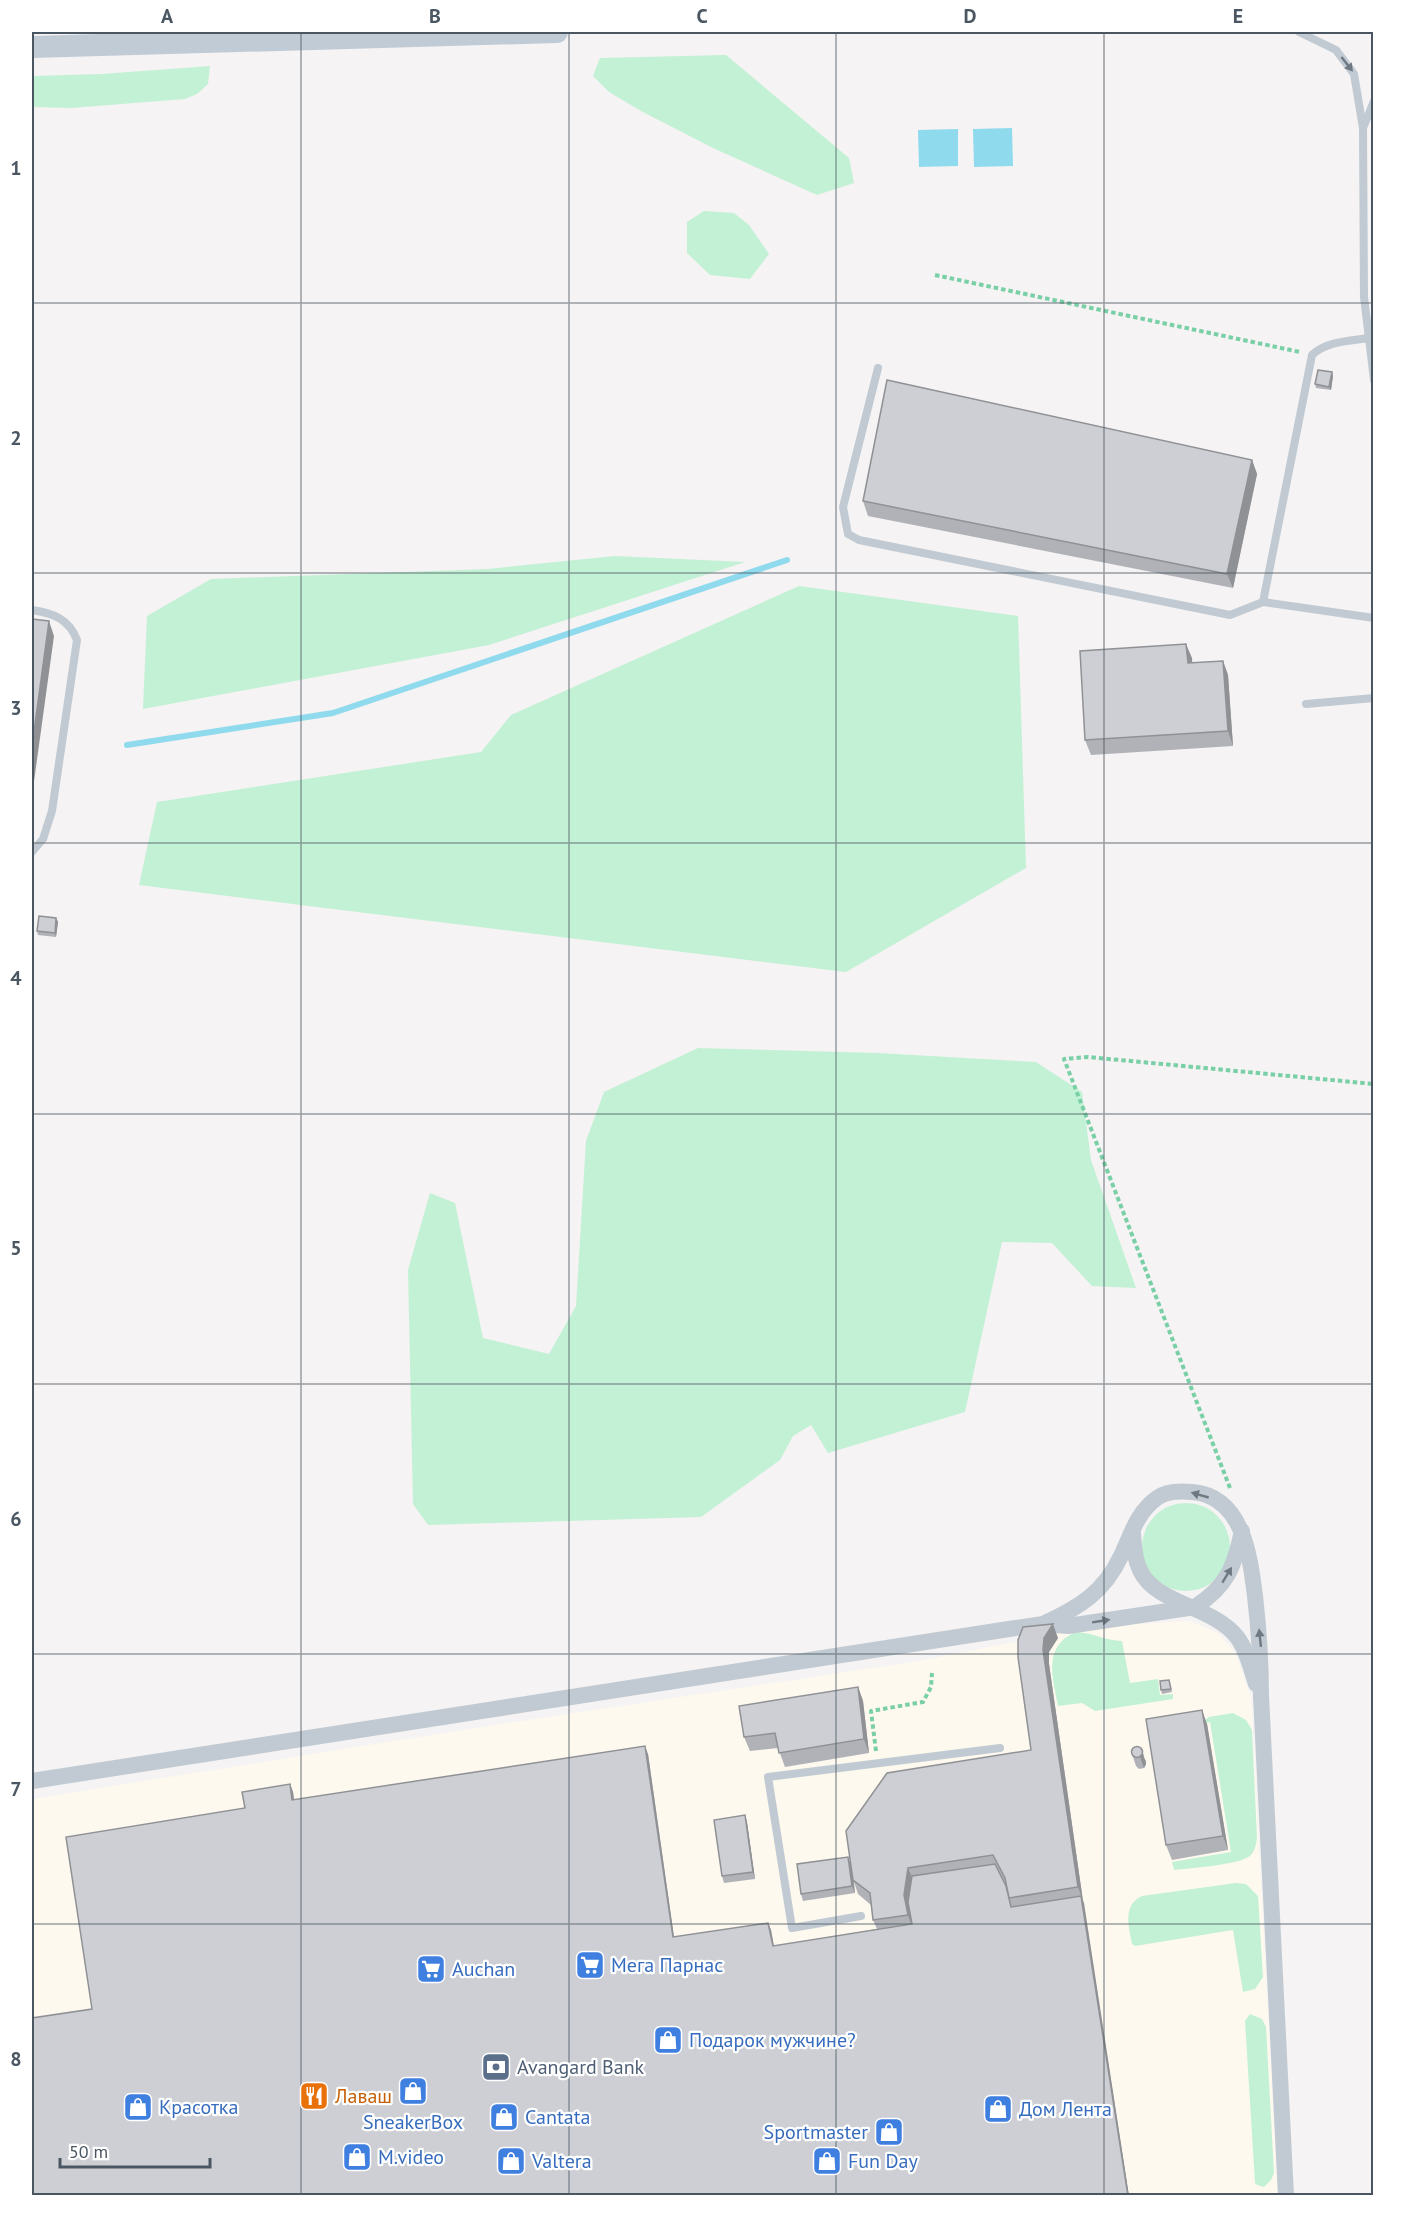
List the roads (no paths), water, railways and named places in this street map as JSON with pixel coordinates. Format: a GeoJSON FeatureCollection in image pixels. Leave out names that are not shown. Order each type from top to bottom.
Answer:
{"type":"FeatureCollection","features":[{"type":"Feature","properties":{"kind":"main road"},"geometry":{"type":"LineString","coordinates":[[32,47],[557,32]]}},
{"type":"Feature","properties":{"kind":"street"},"geometry":{"type":"LineString","coordinates":[[1042,1624],[1086,1602],[1105,1582],[1120,1558],[1142,1512],[1158,1496],[1179,1491],[1200,1492],[1220,1503],[1232,1515],[1242,1532],[1250,1554],[1261,1644],[1260,1696],[1286,2196]]}},
{"type":"Feature","properties":{"kind":"street"},"geometry":{"type":"LineString","coordinates":[[1133,1530],[1135,1553],[1140,1570],[1150,1584],[1168,1596],[1195,1607],[1237,1636],[1260,1696]]}},
{"type":"Feature","properties":{"kind":"street"},"geometry":{"type":"LineString","coordinates":[[32,1780],[1042,1624],[1068,1626],[1195,1607],[1212,1596],[1229,1576],[1237,1556],[1242,1532]]}},
{"type":"Feature","properties":{"kind":"lane"},"geometry":{"type":"LineString","coordinates":[[1299,32],[1336,50],[1354,74],[1363,128],[1364,297],[1374,380]]}},
{"type":"Feature","properties":{"kind":"lane"},"geometry":{"type":"LineString","coordinates":[[1363,128],[1374,101]]}},
{"type":"Feature","properties":{"kind":"lane"},"geometry":{"type":"LineString","coordinates":[[1263,602],[1312,355],[1320,347],[1369,338]]}},
{"type":"Feature","properties":{"kind":"lane"},"geometry":{"type":"LineString","coordinates":[[878,368],[843,507],[848,534],[859,540],[1230,615],[1263,602],[1374,618]]}},
{"type":"Feature","properties":{"kind":"lane"},"geometry":{"type":"LineString","coordinates":[[32,610],[61,618],[72,628],[77,640],[52,811],[43,839],[32,852]]}},
{"type":"Feature","properties":{"kind":"lane"},"geometry":{"type":"LineString","coordinates":[[1306,704],[1374,698]]}},
{"type":"Feature","properties":{"kind":"lane"},"geometry":{"type":"LineString","coordinates":[[861,1916],[792,1928],[768,1777],[1000,1748]]}},
{"type":"Feature","properties":{"kind":"water"},"geometry":{"type":"Polygon","coordinates":[[[1012,128],[1013,166],[974,167],[973,129],[1012,128]]]}},
{"type":"Feature","properties":{"kind":"water"},"geometry":{"type":"Polygon","coordinates":[[[958,129],[958,166],[919,167],[918,130],[958,129]]]}},
{"type":"Feature","properties":{"kind":"waterway"},"geometry":{"type":"LineString","coordinates":[[127,745],[333,713],[787,560]]}},
{"type":"Feature","properties":{"kind":"place","name":"Мега Парнас"},"geometry":{"type":"Point","coordinates":[590,1965]}},
{"type":"Feature","properties":{"kind":"place","name":"Auchan"},"geometry":{"type":"Point","coordinates":[431,1969]}},
{"type":"Feature","properties":{"kind":"place","name":"Подарок мужчине?"},"geometry":{"type":"Point","coordinates":[668,2040]}},
{"type":"Feature","properties":{"kind":"place","name":"Avangard Bank"},"geometry":{"type":"Point","coordinates":[496,2067]}},
{"type":"Feature","properties":{"kind":"place","name":"SneakerBox"},"geometry":{"type":"Point","coordinates":[413,2091]}},
{"type":"Feature","properties":{"kind":"place","name":"Лаваш"},"geometry":{"type":"Point","coordinates":[314,2096]}},
{"type":"Feature","properties":{"kind":"place","name":"Красотка"},"geometry":{"type":"Point","coordinates":[138,2107]}},
{"type":"Feature","properties":{"kind":"place","name":"Дом Лента"},"geometry":{"type":"Point","coordinates":[998,2109]}},
{"type":"Feature","properties":{"kind":"place","name":"Cantata"},"geometry":{"type":"Point","coordinates":[504,2117]}},
{"type":"Feature","properties":{"kind":"place","name":"Sportmaster"},"geometry":{"type":"Point","coordinates":[889,2132]}},
{"type":"Feature","properties":{"kind":"place","name":"M.video"},"geometry":{"type":"Point","coordinates":[357,2157]}},
{"type":"Feature","properties":{"kind":"place","name":"Valtera"},"geometry":{"type":"Point","coordinates":[511,2161]}},
{"type":"Feature","properties":{"kind":"place","name":"Fun Day"},"geometry":{"type":"Point","coordinates":[827,2161]}}]}
